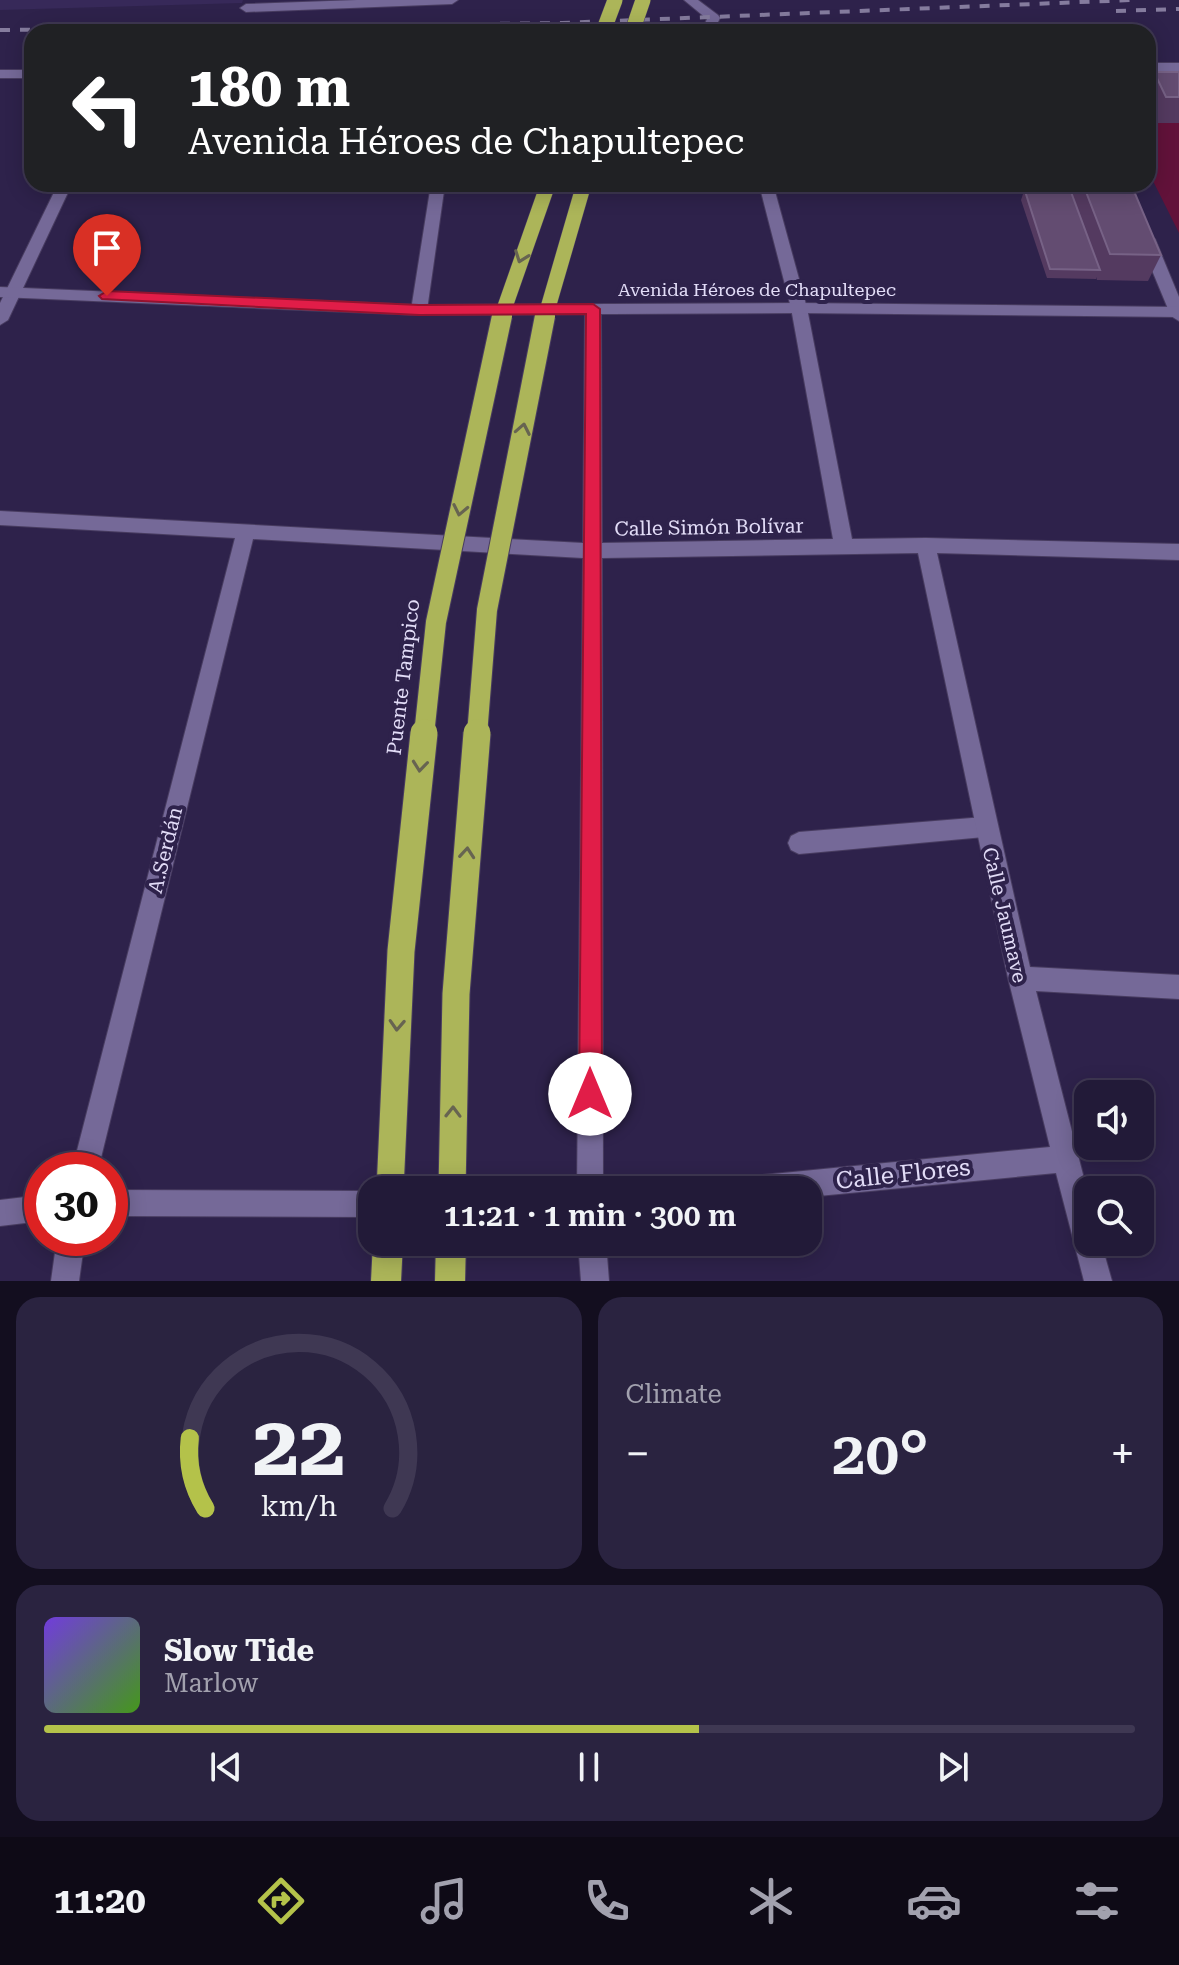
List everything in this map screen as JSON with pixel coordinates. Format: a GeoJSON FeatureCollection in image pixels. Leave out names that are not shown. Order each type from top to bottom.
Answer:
{"type":"FeatureCollection","features":[{"type":"Feature","properties":{"kind":"highway"},"geometry":{"type":"LineString","coordinates":[[606,24],[615,0]]}},
{"type":"Feature","properties":{"kind":"highway"},"geometry":{"type":"LineString","coordinates":[[635,24],[643,0]]}},
{"type":"Feature","properties":{"kind":"highway","name":"Puente Tampico"},"geometry":{"type":"LineString","coordinates":[[391,1176],[401,951],[436,622],[505,302],[545,192]]}},
{"type":"Feature","properties":{"kind":"highway"},"geometry":{"type":"LineString","coordinates":[[452,1176],[456,994],[487,610],[548,303],[582,192]]}},
{"type":"Feature","properties":{"kind":"highway"},"geometry":{"type":"LineString","coordinates":[[386,1281],[387,1256]]}},
{"type":"Feature","properties":{"kind":"highway"},"geometry":{"type":"LineString","coordinates":[[450,1281],[451,1256]]}},
{"type":"Feature","properties":{"kind":"street"},"geometry":{"type":"LineString","coordinates":[[246,8],[452,0]]}},
{"type":"Feature","properties":{"kind":"street"},"geometry":{"type":"LineString","coordinates":[[690,0],[714,18],[711,24]]}},
{"type":"Feature","properties":{"kind":"street"},"geometry":{"type":"LineString","coordinates":[[1156,67],[1179,67]]}},
{"type":"Feature","properties":{"kind":"street"},"geometry":{"type":"LineString","coordinates":[[0,74],[24,74]]}},
{"type":"Feature","properties":{"kind":"street"},"geometry":{"type":"LineString","coordinates":[[0,320],[6,292],[61,192]]}},
{"type":"Feature","properties":{"kind":"street"},"geometry":{"type":"LineString","coordinates":[[419,310],[437,192]]}},
{"type":"Feature","properties":{"kind":"street"},"geometry":{"type":"LineString","coordinates":[[768,192],[799,308],[844,547]]}},
{"type":"Feature","properties":{"kind":"street"},"geometry":{"type":"LineString","coordinates":[[1143,227],[1178,313]]}},
{"type":"Feature","properties":{"kind":"street","name":"Avenida Héroes de Chapultepec"},"geometry":{"type":"LineString","coordinates":[[6,292],[419,310],[799,308],[1178,313]]}},
{"type":"Feature","properties":{"kind":"street"},"geometry":{"type":"LineString","coordinates":[[590,1176],[593,309]]}},
{"type":"Feature","properties":{"kind":"street","name":"Calle Simón Bolívar"},"geometry":{"type":"LineString","coordinates":[[0,518],[593,551],[926,545],[1179,552]]}},
{"type":"Feature","properties":{"kind":"street","name":"A.Serdán"},"geometry":{"type":"LineString","coordinates":[[90,1152],[246,530]]}},
{"type":"Feature","properties":{"kind":"street","name":"Calle Jaumave"},"geometry":{"type":"LineString","coordinates":[[926,545],[984,827],[1064,1159],[1098,1281]]}},
{"type":"Feature","properties":{"kind":"street"},"geometry":{"type":"LineString","coordinates":[[799,843],[984,827]]}},
{"type":"Feature","properties":{"kind":"street"},"geometry":{"type":"LineString","coordinates":[[1020,978],[1179,987]]}},
{"type":"Feature","properties":{"kind":"street","name":"Calle Flores"},"geometry":{"type":"LineString","coordinates":[[822,1182],[1064,1159]]}},
{"type":"Feature","properties":{"kind":"street"},"geometry":{"type":"LineString","coordinates":[[128,1203],[358,1204]]}},
{"type":"Feature","properties":{"kind":"street"},"geometry":{"type":"LineString","coordinates":[[0,1213],[24,1210]]}},
{"type":"Feature","properties":{"kind":"street"},"geometry":{"type":"LineString","coordinates":[[65,1281],[68,1256]]}},
{"type":"Feature","properties":{"kind":"street"},"geometry":{"type":"LineString","coordinates":[[593,1256],[595,1281]]}},
{"type":"Feature","properties":{"kind":"shaded area"},"geometry":{"type":"Polygon","coordinates":[[[0,0],[243,0],[242,3],[0,10],[0,0]]]}},
{"type":"Feature","properties":{"kind":"shaded area"},"geometry":{"type":"Polygon","coordinates":[[[1156,78],[1179,78],[1179,233],[1156,187],[1156,78]]]}},
{"type":"Feature","properties":{"kind":"building"},"geometry":{"type":"Polygon","coordinates":[[[1156,72],[1179,72],[1179,97],[1166,97],[1156,72]]]}},
{"type":"Feature","properties":{"kind":"building"},"geometry":{"type":"Polygon","coordinates":[[[1025,192],[1071,192],[1100,270],[1050,269],[1025,192]]]}},
{"type":"Feature","properties":{"kind":"building"},"geometry":{"type":"Polygon","coordinates":[[[1086,192],[1134,192],[1161,255],[1110,254],[1086,192]]]}},
{"type":"Feature","properties":{"kind":"railway"},"geometry":{"type":"LineString","coordinates":[[482,24],[1132,0]]}},
{"type":"Feature","properties":{"kind":"railway"},"geometry":{"type":"LineString","coordinates":[[1116,11],[1179,9]]}},
{"type":"Feature","properties":{"kind":"railway"},"geometry":{"type":"LineString","coordinates":[[0,30],[24,30]]}},
{"type":"Feature","properties":{"kind":"route"},"geometry":{"type":"LineString","coordinates":[[107,296],[419,310],[593,309],[590,1094]]}}]}
